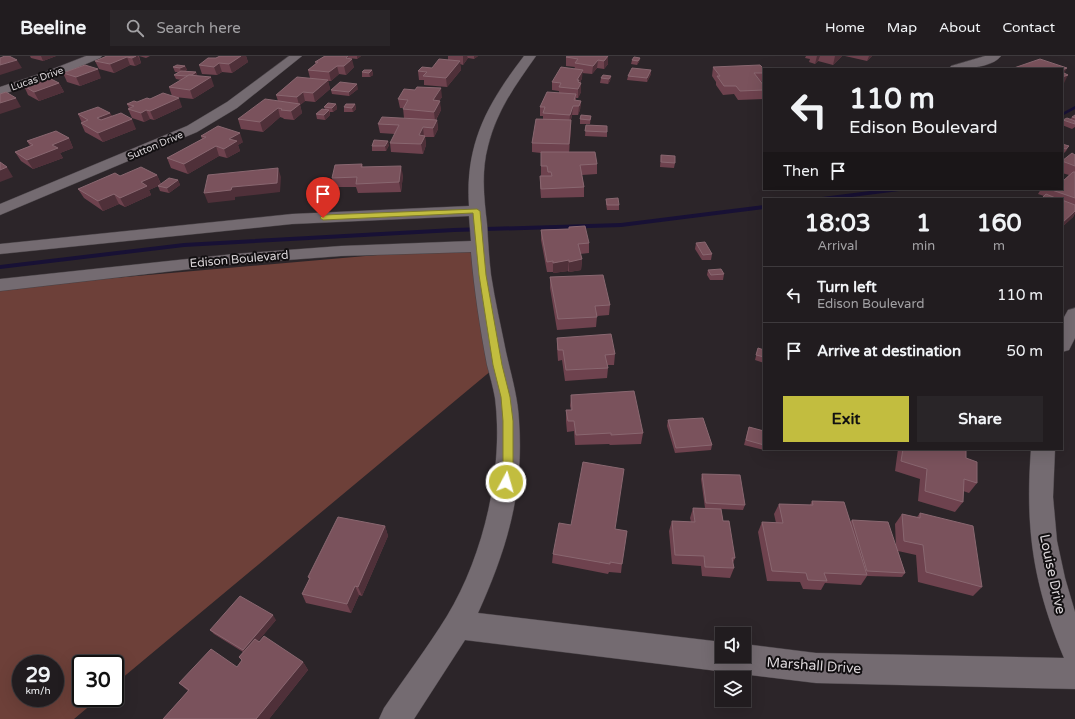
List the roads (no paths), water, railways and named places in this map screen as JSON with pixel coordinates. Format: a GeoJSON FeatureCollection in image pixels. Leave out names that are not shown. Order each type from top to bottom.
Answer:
{"type":"FeatureCollection","features":[{"type":"Feature","properties":{"kind":"street","name":"Lucas Drive"},"geometry":{"type":"LineString","coordinates":[[0,91],[49,75],[96,56]]}},
{"type":"Feature","properties":{"kind":"street","name":"Sutton Drive"},"geometry":{"type":"LineString","coordinates":[[0,210],[192,129],[232,105],[296,56]]}},
{"type":"Feature","properties":{"kind":"street"},"geometry":{"type":"LineString","coordinates":[[395,719],[458,625],[482,574],[492,544],[504,497],[508,468],[508,421],[506,397],[498,365],[484,283],[478,228],[476,168],[485,132],[507,87],[530,56]]}},
{"type":"Feature","properties":{"kind":"street"},"geometry":{"type":"LineString","coordinates":[[959,68],[981,62],[995,56]]}},
{"type":"Feature","properties":{"kind":"street"},"geometry":{"type":"LineString","coordinates":[[0,249],[292,219],[478,228]]}},
{"type":"Feature","properties":{"kind":"street","name":"Edison Boulevard"},"geometry":{"type":"LineString","coordinates":[[0,285],[234,259],[341,251],[478,228]]}},
{"type":"Feature","properties":{"kind":"street"},"geometry":{"type":"LineString","coordinates":[[1063,343],[1075,314]]}},
{"type":"Feature","properties":{"kind":"street","name":"Louise Drive"},"geometry":{"type":"LineString","coordinates":[[1043,450],[1041,504],[1045,550],[1061,613],[1075,649]]}},
{"type":"Feature","properties":{"kind":"street","name":"Marshall Drive"},"geometry":{"type":"LineString","coordinates":[[458,625],[816,668],[1075,674]]}},
{"type":"Feature","properties":{"kind":"waterway"},"geometry":{"type":"LineString","coordinates":[[1063,114],[1075,107]]}},
{"type":"Feature","properties":{"kind":"waterway"},"geometry":{"type":"LineString","coordinates":[[830,198],[891,190]]}},
{"type":"Feature","properties":{"kind":"waterway"},"geometry":{"type":"LineString","coordinates":[[0,267],[184,245],[454,230],[621,225],[763,207]]}}]}
